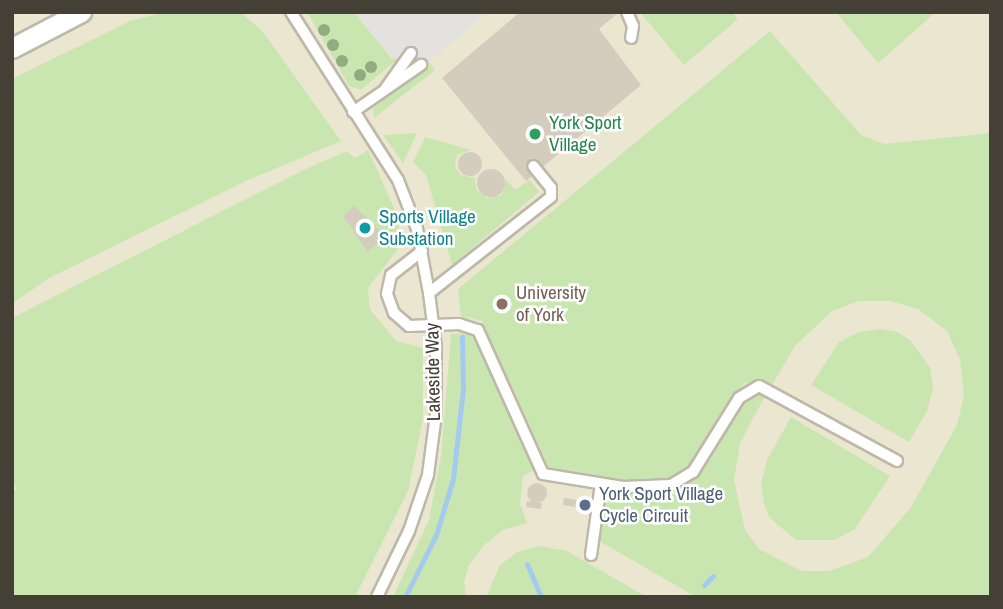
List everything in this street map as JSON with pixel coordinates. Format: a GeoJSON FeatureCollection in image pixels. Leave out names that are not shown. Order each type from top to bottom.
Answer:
{"type":"FeatureCollection","features":[{"type":"Feature","properties":{"kind":"street"},"geometry":{"type":"LineString","coordinates":[[12,48],[81,12]]}},
{"type":"Feature","properties":{"kind":"lane","name":"Lakeside Way"},"geometry":{"type":"LineString","coordinates":[[291,12],[407,198],[422,251],[434,326],[436,414],[428,475],[409,531],[377,597]]}},
{"type":"Feature","properties":{"kind":"lane"},"geometry":{"type":"LineString","coordinates":[[626,12],[633,26],[631,38]]}},
{"type":"Feature","properties":{"kind":"lane"},"geometry":{"type":"LineString","coordinates":[[386,88],[411,53]]}},
{"type":"Feature","properties":{"kind":"lane"},"geometry":{"type":"LineString","coordinates":[[353,112],[421,65]]}},
{"type":"Feature","properties":{"kind":"lane"},"geometry":{"type":"LineString","coordinates":[[429,293],[551,197],[551,188],[533,166]]}},
{"type":"Feature","properties":{"kind":"lane"},"geometry":{"type":"LineString","coordinates":[[422,251],[391,275],[387,294],[394,313],[409,326],[459,324],[478,330],[542,474],[650,489],[671,485],[694,471],[739,398],[760,386],[897,461]]}},
{"type":"Feature","properties":{"kind":"lane"},"geometry":{"type":"LineString","coordinates":[[591,555],[601,484]]}},
{"type":"Feature","properties":{"kind":"shaded area","name":"University of York"},"geometry":{"type":"Polygon","coordinates":[[[12,12],[991,12],[991,597],[12,597],[12,12]]]}},
{"type":"Feature","properties":{"kind":"shaded area"},"geometry":{"type":"Polygon","coordinates":[[[354,12],[488,12],[409,79],[395,62],[400,57],[393,59],[354,12]]]}},
{"type":"Feature","properties":{"kind":"green space"},"geometry":{"type":"Polygon","coordinates":[[[165,12],[243,14],[264,33],[341,141],[248,180],[49,278],[12,304],[12,79],[130,21],[165,12]]]}},
{"type":"Feature","properties":{"kind":"green space"},"geometry":{"type":"Polygon","coordinates":[[[307,12],[354,12],[392,59],[400,57],[361,90],[349,86],[307,12]]]}},
{"type":"Feature","properties":{"kind":"green space"},"geometry":{"type":"Polygon","coordinates":[[[640,12],[732,12],[738,19],[684,65],[640,12]]]}},
{"type":"Feature","properties":{"kind":"green space"},"geometry":{"type":"Polygon","coordinates":[[[836,12],[936,12],[878,63],[836,12]]]}},
{"type":"Feature","properties":{"kind":"green space"},"geometry":{"type":"Polygon","coordinates":[[[770,31],[861,135],[884,144],[991,133],[991,597],[696,597],[594,538],[607,491],[649,494],[691,479],[710,460],[746,398],[755,393],[766,394],[740,443],[734,480],[745,530],[759,549],[802,571],[829,571],[868,557],[911,507],[957,425],[964,395],[960,360],[947,331],[918,309],[890,301],[859,301],[832,311],[795,346],[772,385],[759,380],[744,383],[695,462],[669,480],[645,484],[549,468],[482,321],[461,316],[458,289],[770,31]]]}},
{"type":"Feature","properties":{"kind":"green space"},"geometry":{"type":"Polygon","coordinates":[[[429,62],[435,70],[374,118],[373,109],[429,62]]]}},
{"type":"Feature","properties":{"kind":"green space"},"geometry":{"type":"Polygon","coordinates":[[[417,133],[403,163],[383,135],[417,133]]]}},
{"type":"Feature","properties":{"kind":"green space"},"geometry":{"type":"Polygon","coordinates":[[[425,137],[471,150],[457,155],[455,167],[461,175],[475,178],[476,189],[487,198],[502,195],[506,179],[515,190],[530,180],[539,192],[452,265],[426,175],[413,162],[425,137]]]}},
{"type":"Feature","properties":{"kind":"green space"},"geometry":{"type":"Polygon","coordinates":[[[368,150],[399,219],[397,250],[368,288],[370,309],[396,341],[423,348],[423,418],[408,491],[355,597],[12,597],[12,490],[17,490],[12,480],[12,318],[301,171],[347,151],[355,158],[368,150]]]}},
{"type":"Feature","properties":{"kind":"green space"},"geometry":{"type":"Polygon","coordinates":[[[880,329],[898,332],[911,341],[930,367],[933,388],[927,411],[909,442],[811,385],[839,342],[859,332],[880,329]]]}},
{"type":"Feature","properties":{"kind":"green space"},"geometry":{"type":"Polygon","coordinates":[[[469,333],[485,353],[536,469],[523,476],[520,504],[527,523],[503,530],[483,546],[469,565],[464,582],[466,597],[393,597],[429,520],[441,456],[451,334],[469,333]]]}},
{"type":"Feature","properties":{"kind":"green space"},"geometry":{"type":"Polygon","coordinates":[[[791,417],[890,476],[855,529],[835,540],[796,540],[770,518],[764,504],[761,483],[767,460],[791,417]]]}},
{"type":"Feature","properties":{"kind":"green space"},"geometry":{"type":"Polygon","coordinates":[[[540,546],[567,551],[647,597],[486,597],[500,565],[517,552],[540,546]]]}},
{"type":"Feature","properties":{"kind":"building","name":"York Sport Village"},"geometry":{"type":"Polygon","coordinates":[[[520,12],[619,12],[599,29],[641,85],[526,181],[442,78],[520,12]]]}},
{"type":"Feature","properties":{"kind":"building"},"geometry":{"type":"Polygon","coordinates":[[[470,152],[478,156],[482,164],[478,172],[470,176],[462,172],[458,164],[462,156],[470,152]]]}},
{"type":"Feature","properties":{"kind":"building"},"geometry":{"type":"Polygon","coordinates":[[[491,169],[501,173],[505,183],[501,193],[491,197],[481,193],[477,183],[481,173],[491,169]]]}},
{"type":"Feature","properties":{"kind":"building","name":"Sports Village Substation"},"geometry":{"type":"Polygon","coordinates":[[[354,206],[386,236],[368,252],[343,216],[354,206]]]}},
{"type":"Feature","properties":{"kind":"building"},"geometry":{"type":"Polygon","coordinates":[[[537,483],[544,486],[547,493],[544,500],[537,503],[530,500],[527,493],[530,486],[537,483]]]}},
{"type":"Feature","properties":{"kind":"building"},"geometry":{"type":"Polygon","coordinates":[[[564,498],[577,500],[576,507],[563,505],[564,498]]]}},
{"type":"Feature","properties":{"kind":"building","name":"York Sport Village Cycle Circuit"},"geometry":{"type":"Polygon","coordinates":[[[579,500],[592,502],[591,510],[578,508],[579,500]]]}},
{"type":"Feature","properties":{"kind":"building"},"geometry":{"type":"Polygon","coordinates":[[[527,501],[542,503],[541,509],[526,507],[527,501]]]}},
{"type":"Feature","properties":{"kind":"waterway"},"geometry":{"type":"LineString","coordinates":[[405,597],[436,535],[453,479],[463,389],[462,337]]}},
{"type":"Feature","properties":{"kind":"waterway"},"geometry":{"type":"LineString","coordinates":[[527,564],[541,597]]}},
{"type":"Feature","properties":{"kind":"waterway"},"geometry":{"type":"LineString","coordinates":[[704,585],[713,576]]}},
{"type":"Feature","properties":{"kind":"place","name":"York Sport Village"},"geometry":{"type":"Point","coordinates":[535,134]}},
{"type":"Feature","properties":{"kind":"place","name":"Sports Village Substation"},"geometry":{"type":"Point","coordinates":[365,228]}},
{"type":"Feature","properties":{"kind":"place","name":"University of York"},"geometry":{"type":"Point","coordinates":[502,304]}},
{"type":"Feature","properties":{"kind":"place","name":"York Sport Village Cycle Circuit"},"geometry":{"type":"Point","coordinates":[585,505]}}]}
